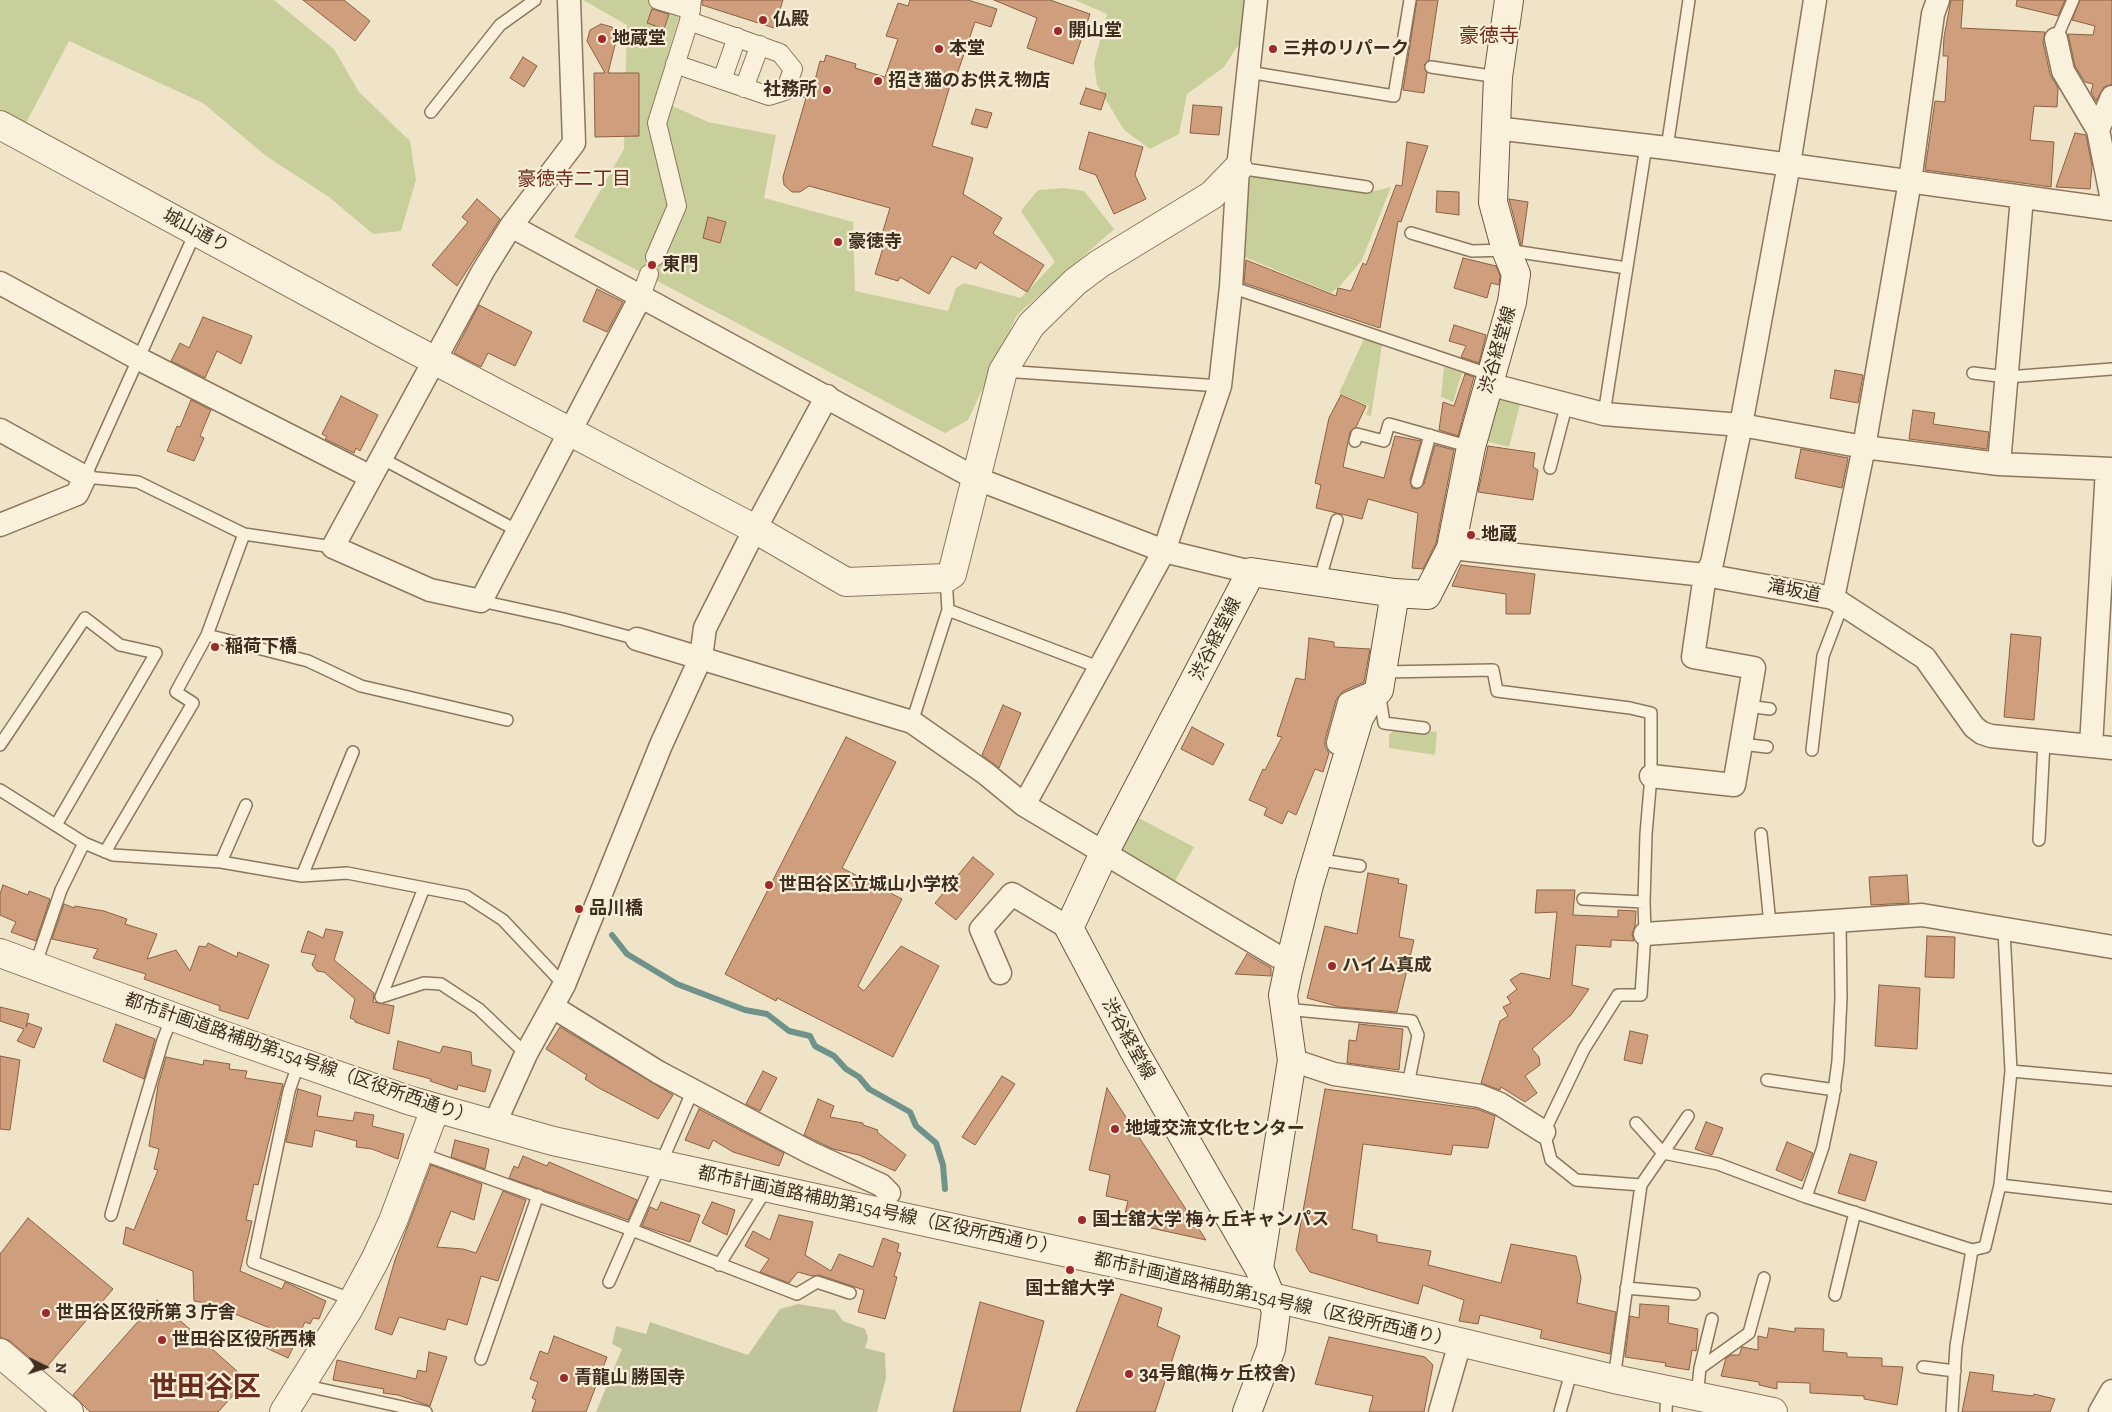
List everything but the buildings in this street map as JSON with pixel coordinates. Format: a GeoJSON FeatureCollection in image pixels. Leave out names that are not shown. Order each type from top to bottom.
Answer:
{"type":"FeatureCollection","features":[{"type":"Feature","properties":{"kind":"street"},"geometry":{"type":"LineString","coordinates":[[569,0],[574,143],[511,226],[483,271],[333,547],[430,590],[481,601],[641,296],[649,274]]}},
{"type":"Feature","properties":{"kind":"street"},"geometry":{"type":"LineString","coordinates":[[658,0],[691,10],[737,37],[780,53],[792,68],[784,91],[769,96],[675,64]]}},
{"type":"Feature","properties":{"kind":"street"},"geometry":{"type":"LineString","coordinates":[[1024,805],[1098,667],[1164,551],[1220,386],[1231,287],[1238,168],[1256,0]]}},
{"type":"Feature","properties":{"kind":"street","name":"渋谷経堂線"},"geometry":{"type":"LineString","coordinates":[[1247,1412],[1271,1349],[1276,1311],[1271,1297],[1260,1268],[1133,1049],[1068,928],[1104,853],[1251,572],[1395,593],[1427,595],[1451,548],[1471,447],[1512,302],[1516,274],[1506,250],[1493,202],[1498,77],[1508,0]]}},
{"type":"Feature","properties":{"kind":"street"},"geometry":{"type":"LineString","coordinates":[[1651,776],[1734,785],[1754,668],[1693,657],[1705,575],[1712,563],[1741,425],[1789,164],[1814,0]]}},
{"type":"Feature","properties":{"kind":"street"},"geometry":{"type":"LineString","coordinates":[[1837,602],[1910,181],[1933,14],[1938,0]]}},
{"type":"Feature","properties":{"kind":"street"},"geometry":{"type":"LineString","coordinates":[[655,257],[677,206],[657,123],[691,10]]}},
{"type":"Feature","properties":{"kind":"street"},"geometry":{"type":"LineString","coordinates":[[722,80],[737,37]]}},
{"type":"Feature","properties":{"kind":"street"},"geometry":{"type":"LineString","coordinates":[[2056,39],[2063,71],[2098,130],[2112,200]]}},
{"type":"Feature","properties":{"kind":"street"},"geometry":{"type":"LineString","coordinates":[[744,88],[760,46]]}},
{"type":"Feature","properties":{"kind":"street"},"geometry":{"type":"LineString","coordinates":[[2098,130],[2112,97]]}},
{"type":"Feature","properties":{"kind":"street","name":"城山通り"},"geometry":{"type":"LineString","coordinates":[[0,125],[392,338],[755,529],[846,582],[946,578]]}},
{"type":"Feature","properties":{"kind":"street"},"geometry":{"type":"LineString","coordinates":[[1495,128],[1789,164],[2112,209]]}},
{"type":"Feature","properties":{"kind":"street"},"geometry":{"type":"LineString","coordinates":[[946,578],[952,574],[1003,371],[1031,325],[1075,282],[1099,264],[1212,195],[1238,168]]}},
{"type":"Feature","properties":{"kind":"street"},"geometry":{"type":"LineString","coordinates":[[1999,464],[2022,197]]}},
{"type":"Feature","properties":{"kind":"street"},"geometry":{"type":"LineString","coordinates":[[511,226],[975,478],[1164,551],[1251,572]]}},
{"type":"Feature","properties":{"kind":"street"},"geometry":{"type":"LineString","coordinates":[[0,283],[139,359],[376,467]]}},
{"type":"Feature","properties":{"kind":"street"},"geometry":{"type":"LineString","coordinates":[[1490,379],[1604,414],[1741,425],[1864,447],[1999,464],[2110,469],[2102,747]]}},
{"type":"Feature","properties":{"kind":"street"},"geometry":{"type":"LineString","coordinates":[[494,1125],[526,1054],[564,985],[662,745],[702,657],[705,628],[755,529],[827,396]]}},
{"type":"Feature","properties":{"kind":"street"},"geometry":{"type":"LineString","coordinates":[[0,430],[85,477],[77,494],[0,525]]}},
{"type":"Feature","properties":{"kind":"street","name":"滝坂道"},"geometry":{"type":"LineString","coordinates":[[1451,548],[1705,575],[1837,602],[1925,658],[1974,727],[1991,736],[2102,747]]}},
{"type":"Feature","properties":{"kind":"street"},"geometry":{"type":"LineString","coordinates":[[1260,1268],[1292,1060],[1277,956],[1359,718],[1381,681],[1395,593]]}},
{"type":"Feature","properties":{"kind":"street"},"geometry":{"type":"LineString","coordinates":[[637,639],[702,657],[912,722],[985,773],[1024,805],[1277,956]]}},
{"type":"Feature","properties":{"kind":"street"},"geometry":{"type":"LineString","coordinates":[[1284,1002],[1310,858]]}},
{"type":"Feature","properties":{"kind":"street"},"geometry":{"type":"LineString","coordinates":[[1000,973],[981,929],[1012,894],[1068,928]]}},
{"type":"Feature","properties":{"kind":"street"},"geometry":{"type":"LineString","coordinates":[[1645,934],[1922,915],[2112,947]]}},
{"type":"Feature","properties":{"kind":"street","name":"都市計画道路補助第154号線（区役所西通り）"},"geometry":{"type":"LineString","coordinates":[[0,953],[299,1062],[435,1109],[494,1125],[662,1164],[1271,1297],[1614,1379],[1667,1401],[1697,1397],[1768,1412]]}},
{"type":"Feature","properties":{"kind":"street"},"geometry":{"type":"LineString","coordinates":[[553,1007],[658,1072],[811,1153],[881,1185],[889,1193]]}},
{"type":"Feature","properties":{"kind":"street"},"geometry":{"type":"LineString","coordinates":[[1292,1060],[1334,1074],[1480,1096],[1500,1104],[1544,1132]]}},
{"type":"Feature","properties":{"kind":"street"},"geometry":{"type":"LineString","coordinates":[[284,1412],[353,1300],[394,1221],[435,1109]]}},
{"type":"Feature","properties":{"kind":"street"},"geometry":{"type":"LineString","coordinates":[[1440,1412],[1460,1343]]}},
{"type":"Feature","properties":{"kind":"street"},"geometry":{"type":"LineString","coordinates":[[0,1353],[69,1412]]}},
{"type":"Feature","properties":{"kind":"street"},"geometry":{"type":"LineString","coordinates":[[2100,1412],[2112,1391]]}},
{"type":"Feature","properties":{"kind":"lane"},"geometry":{"type":"LineString","coordinates":[[431,112],[500,24],[535,0]]}},
{"type":"Feature","properties":{"kind":"lane"},"geometry":{"type":"LineString","coordinates":[[1248,72],[1394,96],[1410,0]]}},
{"type":"Feature","properties":{"kind":"lane"},"geometry":{"type":"LineString","coordinates":[[1604,414],[1626,268],[1656,147],[1689,0]]}},
{"type":"Feature","properties":{"kind":"lane"},"geometry":{"type":"LineString","coordinates":[[2056,39],[2073,0]]}},
{"type":"Feature","properties":{"kind":"lane"},"geometry":{"type":"LineString","coordinates":[[1431,67],[1498,77]]}},
{"type":"Feature","properties":{"kind":"lane"},"geometry":{"type":"LineString","coordinates":[[1238,168],[1367,186]]}},
{"type":"Feature","properties":{"kind":"lane"},"geometry":{"type":"LineString","coordinates":[[196,231],[85,477],[138,482],[244,534],[333,547]]}},
{"type":"Feature","properties":{"kind":"lane"},"geometry":{"type":"LineString","coordinates":[[1411,233],[1472,251],[1506,250],[1626,268]]}},
{"type":"Feature","properties":{"kind":"lane"},"geometry":{"type":"LineString","coordinates":[[1231,287],[1490,379]]}},
{"type":"Feature","properties":{"kind":"lane"},"geometry":{"type":"LineString","coordinates":[[1973,373],[2007,377],[2112,369]]}},
{"type":"Feature","properties":{"kind":"lane"},"geometry":{"type":"LineString","coordinates":[[1003,371],[1220,386]]}},
{"type":"Feature","properties":{"kind":"lane"},"geometry":{"type":"LineString","coordinates":[[1550,468],[1566,403]]}},
{"type":"Feature","properties":{"kind":"lane"},"geometry":{"type":"LineString","coordinates":[[1355,441],[1357,434],[1384,441],[1389,424],[1471,447]]}},
{"type":"Feature","properties":{"kind":"lane"},"geometry":{"type":"LineString","coordinates":[[1417,482],[1430,435]]}},
{"type":"Feature","properties":{"kind":"lane"},"geometry":{"type":"LineString","coordinates":[[376,467],[518,530]]}},
{"type":"Feature","properties":{"kind":"lane"},"geometry":{"type":"LineString","coordinates":[[1319,582],[1337,520]]}},
{"type":"Feature","properties":{"kind":"lane"},"geometry":{"type":"LineString","coordinates":[[105,852],[193,703],[176,692],[207,635],[244,534]]}},
{"type":"Feature","properties":{"kind":"lane"},"geometry":{"type":"LineString","coordinates":[[912,722],[948,610],[946,578]]}},
{"type":"Feature","properties":{"kind":"lane"},"geometry":{"type":"LineString","coordinates":[[481,601],[563,619],[637,639]]}},
{"type":"Feature","properties":{"kind":"lane"},"geometry":{"type":"LineString","coordinates":[[1812,750],[1823,656],[1837,602]]}},
{"type":"Feature","properties":{"kind":"lane"},"geometry":{"type":"LineString","coordinates":[[948,610],[1098,667]]}},
{"type":"Feature","properties":{"kind":"lane"},"geometry":{"type":"LineString","coordinates":[[0,745],[85,618],[120,645],[156,653],[56,825]]}},
{"type":"Feature","properties":{"kind":"lane"},"geometry":{"type":"LineString","coordinates":[[207,635],[308,661],[361,686],[508,720]]}},
{"type":"Feature","properties":{"kind":"lane"},"geometry":{"type":"LineString","coordinates":[[1424,728],[1384,723],[1381,681],[1493,670],[1497,691],[1630,708],[1651,713],[1651,776],[1641,995],[1618,995],[1584,1049],[1544,1132],[1551,1160],[1576,1180],[1641,1185]]}},
{"type":"Feature","properties":{"kind":"lane"},"geometry":{"type":"LineString","coordinates":[[1747,706],[1770,709]]}},
{"type":"Feature","properties":{"kind":"lane"},"geometry":{"type":"LineString","coordinates":[[2039,840],[2044,741]]}},
{"type":"Feature","properties":{"kind":"lane"},"geometry":{"type":"LineString","coordinates":[[1741,744],[1767,746]]}},
{"type":"Feature","properties":{"kind":"lane"},"geometry":{"type":"LineString","coordinates":[[302,876],[353,752]]}},
{"type":"Feature","properties":{"kind":"lane"},"geometry":{"type":"LineString","coordinates":[[0,790],[84,843],[113,855],[221,862],[302,876],[347,874],[466,896],[503,920],[564,985]]}},
{"type":"Feature","properties":{"kind":"lane"},"geometry":{"type":"LineString","coordinates":[[221,862],[246,805]]}},
{"type":"Feature","properties":{"kind":"lane"},"geometry":{"type":"LineString","coordinates":[[1761,834],[1770,924]]}},
{"type":"Feature","properties":{"kind":"lane"},"geometry":{"type":"LineString","coordinates":[[36,966],[62,890],[84,843]]}},
{"type":"Feature","properties":{"kind":"lane"},"geometry":{"type":"LineString","coordinates":[[1310,858],[1360,866]]}},
{"type":"Feature","properties":{"kind":"lane"},"geometry":{"type":"LineString","coordinates":[[424,888],[381,997],[424,984],[441,984],[479,1009],[526,1054]]}},
{"type":"Feature","properties":{"kind":"lane"},"geometry":{"type":"LineString","coordinates":[[1584,899],[1644,902]]}},
{"type":"Feature","properties":{"kind":"lane"},"geometry":{"type":"LineString","coordinates":[[1806,1197],[1822,1147],[1835,1090],[1841,998],[1840,922]]}},
{"type":"Feature","properties":{"kind":"lane"},"geometry":{"type":"LineString","coordinates":[[1636,1123],[1663,1153],[1718,1164],[1806,1197],[1972,1250],[1985,1247],[2000,1185],[2011,1071],[2004,930]]}},
{"type":"Feature","properties":{"kind":"lane"},"geometry":{"type":"LineString","coordinates":[[1284,1002],[1412,1021],[1418,1035],[1408,1085]]}},
{"type":"Feature","properties":{"kind":"lane"},"geometry":{"type":"LineString","coordinates":[[111,1216],[162,1040],[172,1016]]}},
{"type":"Feature","properties":{"kind":"lane"},"geometry":{"type":"LineString","coordinates":[[299,1062],[289,1091],[253,1262],[353,1300]]}},
{"type":"Feature","properties":{"kind":"lane"},"geometry":{"type":"LineString","coordinates":[[2011,1071],[2112,1080]]}},
{"type":"Feature","properties":{"kind":"lane"},"geometry":{"type":"LineString","coordinates":[[1768,1080],[1835,1090]]}},
{"type":"Feature","properties":{"kind":"lane"},"geometry":{"type":"LineString","coordinates":[[609,1282],[693,1090]]}},
{"type":"Feature","properties":{"kind":"lane"},"geometry":{"type":"LineString","coordinates":[[1614,1379],[1641,1185],[1688,1116]]}},
{"type":"Feature","properties":{"kind":"lane"},"geometry":{"type":"LineString","coordinates":[[419,1152],[632,1230],[797,1294],[817,1282],[850,1293]]}},
{"type":"Feature","properties":{"kind":"lane"},"geometry":{"type":"LineString","coordinates":[[2000,1185],[2112,1198]]}},
{"type":"Feature","properties":{"kind":"lane"},"geometry":{"type":"LineString","coordinates":[[719,1265],[768,1187]]}},
{"type":"Feature","properties":{"kind":"lane"},"geometry":{"type":"LineString","coordinates":[[481,1359],[538,1196]]}},
{"type":"Feature","properties":{"kind":"lane"},"geometry":{"type":"LineString","coordinates":[[1835,1294],[1855,1212]]}},
{"type":"Feature","properties":{"kind":"lane"},"geometry":{"type":"LineString","coordinates":[[1952,1412],[1956,1346],[1972,1250]]}},
{"type":"Feature","properties":{"kind":"lane"},"geometry":{"type":"LineString","coordinates":[[1700,1368],[1750,1333],[1764,1278]]}},
{"type":"Feature","properties":{"kind":"lane"},"geometry":{"type":"LineString","coordinates":[[1626,1288],[1694,1294]]}},
{"type":"Feature","properties":{"kind":"lane"},"geometry":{"type":"LineString","coordinates":[[1697,1397],[1700,1368],[1712,1318]]}},
{"type":"Feature","properties":{"kind":"lane"},"geometry":{"type":"LineString","coordinates":[[1923,1366],[1955,1371]]}},
{"type":"Feature","properties":{"kind":"lane"},"geometry":{"type":"LineString","coordinates":[[1560,1412],[1572,1369]]}},
{"type":"Feature","properties":{"kind":"lane"},"geometry":{"type":"LineString","coordinates":[[300,1385],[426,1412]]}},
{"type":"Feature","properties":{"kind":"green space"},"geometry":{"type":"Polygon","coordinates":[[[0,0],[274,0],[334,49],[359,92],[410,141],[416,180],[401,231],[373,234],[329,197],[266,156],[203,103],[69,41],[25,125],[0,111],[0,0]]]}},
{"type":"Feature","properties":{"kind":"green space"},"geometry":{"type":"Polygon","coordinates":[[[583,0],[684,0],[655,98],[708,122],[776,135],[764,198],[853,222],[855,291],[948,311],[956,288],[964,283],[1021,298],[1055,262],[1021,211],[1038,190],[1064,188],[1084,191],[1114,229],[1017,315],[968,420],[945,433],[574,237],[624,149],[627,25],[583,0]]]}},
{"type":"Feature","properties":{"kind":"green space"},"geometry":{"type":"Polygon","coordinates":[[[1075,0],[1245,0],[1242,39],[1224,67],[1187,94],[1179,134],[1150,149],[1124,130],[1097,85],[1094,63],[1107,14],[1075,0]]]}},
{"type":"Feature","properties":{"kind":"green space"},"geometry":{"type":"Polygon","coordinates":[[[1249,176],[1366,193],[1391,187],[1362,260],[1340,286],[1331,293],[1242,256],[1249,176]]]}},
{"type":"Feature","properties":{"kind":"green space"},"geometry":{"type":"Polygon","coordinates":[[[1364,339],[1382,345],[1371,416],[1366,415],[1369,406],[1339,393],[1364,339]]]}},
{"type":"Feature","properties":{"kind":"green space"},"geometry":{"type":"Polygon","coordinates":[[[1444,367],[1462,373],[1453,402],[1441,397],[1444,367]]]}},
{"type":"Feature","properties":{"kind":"green space"},"geometry":{"type":"Polygon","coordinates":[[[1493,397],[1521,401],[1509,447],[1482,440],[1493,397]]]}},
{"type":"Feature","properties":{"kind":"green space"},"geometry":{"type":"Polygon","coordinates":[[[1396,728],[1437,732],[1435,755],[1389,748],[1389,735],[1396,728]]]}},
{"type":"Feature","properties":{"kind":"green space"},"geometry":{"type":"Polygon","coordinates":[[[1129,813],[1194,847],[1171,888],[1110,851],[1129,813]]]}},
{"type":"Feature","properties":{"kind":"green space"},"geometry":{"type":"Polygon","coordinates":[[[798,1304],[835,1310],[843,1321],[865,1329],[868,1338],[865,1348],[885,1353],[886,1378],[877,1412],[596,1412],[622,1349],[612,1344],[616,1326],[646,1334],[650,1322],[748,1355],[780,1309],[798,1304]]]}},
{"type":"Feature","properties":{"kind":"waterway"},"geometry":{"type":"LineString","coordinates":[[612,935],[627,954],[677,984],[745,1010],[767,1014],[789,1031],[810,1036],[815,1046],[834,1056],[846,1069],[859,1077],[869,1089],[910,1112],[916,1126],[936,1143],[943,1165],[945,1189]]}},
{"type":"Feature","properties":{"kind":"place","name":"仏殿"},"geometry":{"type":"Point","coordinates":[763,20]}},
{"type":"Feature","properties":{"kind":"place","name":"開山堂"},"geometry":{"type":"Point","coordinates":[1058,31]}},
{"type":"Feature","properties":{"kind":"place","name":"地蔵堂"},"geometry":{"type":"Point","coordinates":[602,39]}},
{"type":"Feature","properties":{"kind":"place","name":"本堂"},"geometry":{"type":"Point","coordinates":[939,49]}},
{"type":"Feature","properties":{"kind":"place","name":"三井のリパーク"},"geometry":{"type":"Point","coordinates":[1273,49]}},
{"type":"Feature","properties":{"kind":"place","name":"招き猫のお供え物店"},"geometry":{"type":"Point","coordinates":[878,81]}},
{"type":"Feature","properties":{"kind":"place","name":"社務所"},"geometry":{"type":"Point","coordinates":[827,90]}},
{"type":"Feature","properties":{"kind":"place","name":"豪徳寺"},"geometry":{"type":"Point","coordinates":[838,242]}},
{"type":"Feature","properties":{"kind":"place","name":"東門"},"geometry":{"type":"Point","coordinates":[652,265]}},
{"type":"Feature","properties":{"kind":"place","name":"地蔵"},"geometry":{"type":"Point","coordinates":[1471,535]}},
{"type":"Feature","properties":{"kind":"place","name":"稲荷下橋"},"geometry":{"type":"Point","coordinates":[215,647]}},
{"type":"Feature","properties":{"kind":"place","name":"世田谷区立城山小学校"},"geometry":{"type":"Point","coordinates":[769,885]}},
{"type":"Feature","properties":{"kind":"place","name":"品川橋"},"geometry":{"type":"Point","coordinates":[579,909]}},
{"type":"Feature","properties":{"kind":"place","name":"ハイム真成"},"geometry":{"type":"Point","coordinates":[1332,966]}},
{"type":"Feature","properties":{"kind":"place","name":"地域交流文化センター"},"geometry":{"type":"Point","coordinates":[1115,1129]}},
{"type":"Feature","properties":{"kind":"place","name":"国士舘大学 梅ヶ丘キャンパス"},"geometry":{"type":"Point","coordinates":[1082,1220]}},
{"type":"Feature","properties":{"kind":"place","name":"国士舘大学"},"geometry":{"type":"Point","coordinates":[1070,1270]}},
{"type":"Feature","properties":{"kind":"place","name":"世田谷区役所第３庁舎"},"geometry":{"type":"Point","coordinates":[46,1313]}},
{"type":"Feature","properties":{"kind":"place","name":"世田谷区役所西棟"},"geometry":{"type":"Point","coordinates":[162,1340]}},
{"type":"Feature","properties":{"kind":"place","name":"34号館(梅ヶ丘校舎)"},"geometry":{"type":"Point","coordinates":[1129,1374]}},
{"type":"Feature","properties":{"kind":"place","name":"青龍山 勝国寺"},"geometry":{"type":"Point","coordinates":[564,1378]}},
{"type":"Feature","properties":{"kind":"district","name":"豪徳寺"},"geometry":{"type":"Point","coordinates":[1489,36]}},
{"type":"Feature","properties":{"kind":"district","name":"豪徳寺二丁目"},"geometry":{"type":"Point","coordinates":[574,180]}},
{"type":"Feature","properties":{"kind":"district","name":"世田谷区"},"geometry":{"type":"Point","coordinates":[205,1388]}}]}
